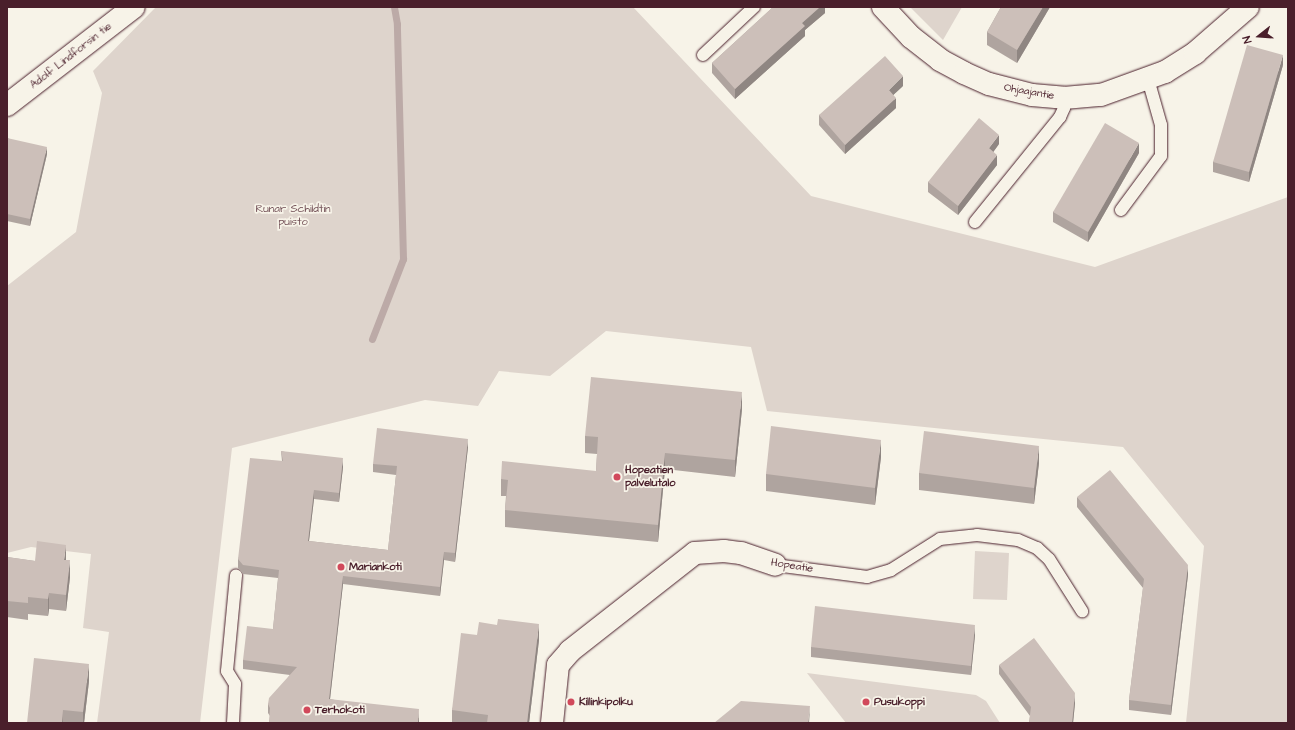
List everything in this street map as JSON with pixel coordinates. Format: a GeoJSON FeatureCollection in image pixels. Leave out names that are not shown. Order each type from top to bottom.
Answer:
{"type":"FeatureCollection","features":[{"type":"Feature","properties":{"kind":"street","name":"Adolf Lindforsin tie"},"geometry":{"type":"LineString","coordinates":[[7,104],[134,7]]}},
{"type":"Feature","properties":{"kind":"street","name":"Ohjaajantie"},"geometry":{"type":"LineString","coordinates":[[883,7],[917,42],[940,60],[964,73],[989,84],[1032,95],[1064,98],[1101,95],[1165,72],[1195,53],[1248,7]]}},
{"type":"Feature","properties":{"kind":"street","name":"Hopeatie"},"geometry":{"type":"LineString","coordinates":[[552,723],[558,665],[570,650],[695,552],[724,551],[741,553],[775,565]]}},
{"type":"Feature","properties":{"kind":"lane"},"geometry":{"type":"LineString","coordinates":[[703,55],[754,7]]}},
{"type":"Feature","properties":{"kind":"lane"},"geometry":{"type":"LineString","coordinates":[[1121,210],[1161,156],[1161,125],[1148,79]]}},
{"type":"Feature","properties":{"kind":"lane"},"geometry":{"type":"LineString","coordinates":[[975,222],[1060,117],[1064,108],[1064,98]]}},
{"type":"Feature","properties":{"kind":"lane","name":"Hopeatie"},"geometry":{"type":"LineString","coordinates":[[775,565],[867,577],[891,570],[940,539],[977,536],[1018,540],[1037,548],[1049,559],[1082,611]]}},
{"type":"Feature","properties":{"kind":"lane"},"geometry":{"type":"LineString","coordinates":[[233,723],[234,684],[227,671],[236,575]]}},
{"type":"Feature","properties":{"kind":"green space","name":"Runar Schildtin puisto"},"geometry":{"type":"Polygon","coordinates":[[[156,7],[633,7],[811,196],[1095,267],[1288,197],[1288,723],[1186,723],[1204,546],[1123,447],[767,411],[751,347],[606,331],[550,376],[499,371],[478,406],[425,400],[232,448],[200,723],[97,723],[109,632],[83,628],[91,554],[31,547],[7,553],[7,286],[76,232],[102,93],[93,71],[156,7]]]}},
{"type":"Feature","properties":{"kind":"green space"},"geometry":{"type":"Polygon","coordinates":[[[910,7],[962,7],[943,40],[910,7]]]}},
{"type":"Feature","properties":{"kind":"green space"},"geometry":{"type":"Polygon","coordinates":[[[975,551],[1009,553],[1007,600],[973,599],[975,551]]]}},
{"type":"Feature","properties":{"kind":"green space"},"geometry":{"type":"Polygon","coordinates":[[[807,673],[976,695],[986,701],[1000,723],[846,723],[807,673]]]}},
{"type":"Feature","properties":{"kind":"building"},"geometry":{"type":"Polygon","coordinates":[[[773,7],[820,7],[802,23],[805,26],[735,89],[712,63],[773,7]]]}},
{"type":"Feature","properties":{"kind":"building"},"geometry":{"type":"Polygon","coordinates":[[[1001,7],[1043,7],[1017,50],[987,32],[1001,7]]]}},
{"type":"Feature","properties":{"kind":"building"},"geometry":{"type":"Polygon","coordinates":[[[1247,45],[1283,55],[1249,172],[1213,162],[1247,45]]]}},
{"type":"Feature","properties":{"kind":"building"},"geometry":{"type":"Polygon","coordinates":[[[885,56],[903,76],[889,90],[896,98],[845,145],[819,115],[885,56]]]}},
{"type":"Feature","properties":{"kind":"building"},"geometry":{"type":"Polygon","coordinates":[[[979,118],[999,135],[989,148],[997,155],[958,206],[928,182],[979,118]]]}},
{"type":"Feature","properties":{"kind":"building"},"geometry":{"type":"Polygon","coordinates":[[[1105,123],[1139,143],[1088,232],[1053,212],[1105,123]]]}},
{"type":"Feature","properties":{"kind":"building"},"geometry":{"type":"Polygon","coordinates":[[[7,138],[47,147],[30,219],[7,214],[7,138]]]}},
{"type":"Feature","properties":{"kind":"building","name":"Hopeatien palvelutalo"},"geometry":{"type":"Polygon","coordinates":[[[591,377],[742,392],[735,460],[665,453],[658,525],[505,510],[508,480],[501,479],[502,461],[596,471],[598,437],[585,436],[591,377]]]}},
{"type":"Feature","properties":{"kind":"building"},"geometry":{"type":"Polygon","coordinates":[[[771,426],[881,440],[875,488],[766,474],[771,426]]]}},
{"type":"Feature","properties":{"kind":"building","name":"Mariankoti"},"geometry":{"type":"Polygon","coordinates":[[[377,428],[468,439],[455,553],[444,552],[440,587],[343,576],[329,699],[419,709],[418,723],[269,723],[269,698],[297,667],[243,660],[247,626],[273,629],[279,570],[243,565],[238,559],[250,458],[283,461],[281,451],[343,458],[339,493],[314,490],[308,541],[388,550],[397,466],[373,464],[377,428]]]}},
{"type":"Feature","properties":{"kind":"building"},"geometry":{"type":"Polygon","coordinates":[[[924,431],[1039,446],[1034,488],[919,473],[924,431]]]}},
{"type":"Feature","properties":{"kind":"building"},"geometry":{"type":"Polygon","coordinates":[[[1110,470],[1188,565],[1171,705],[1129,700],[1144,579],[1077,497],[1110,470]]]}},
{"type":"Feature","properties":{"kind":"building"},"geometry":{"type":"Polygon","coordinates":[[[37,541],[66,545],[64,560],[70,560],[66,595],[49,593],[48,599],[28,597],[28,603],[7,601],[7,557],[35,561],[37,541]]]}},
{"type":"Feature","properties":{"kind":"building"},"geometry":{"type":"Polygon","coordinates":[[[815,606],[975,625],[971,666],[811,647],[815,606]]]}},
{"type":"Feature","properties":{"kind":"building"},"geometry":{"type":"Polygon","coordinates":[[[498,619],[539,624],[527,723],[487,723],[488,715],[452,710],[461,633],[477,635],[479,622],[497,625],[498,619]]]}},
{"type":"Feature","properties":{"kind":"building"},"geometry":{"type":"Polygon","coordinates":[[[1034,638],[1075,693],[1072,723],[1029,723],[1031,707],[999,665],[1034,638]]]}},
{"type":"Feature","properties":{"kind":"building"},"geometry":{"type":"Polygon","coordinates":[[[34,658],[89,664],[83,712],[63,710],[62,723],[27,723],[34,658]]]}},
{"type":"Feature","properties":{"kind":"building"},"geometry":{"type":"Polygon","coordinates":[[[741,701],[810,706],[808,723],[714,723],[741,701]]]}},
{"type":"Feature","properties":{"kind":"waterway"},"geometry":{"type":"LineString","coordinates":[[372,339],[403,259],[397,24],[394,7]]}},
{"type":"Feature","properties":{"kind":"place","name":"Hopeatien palvelutalo"},"geometry":{"type":"Point","coordinates":[617,477]}},
{"type":"Feature","properties":{"kind":"place","name":"Mariankoti"},"geometry":{"type":"Point","coordinates":[341,567]}},
{"type":"Feature","properties":{"kind":"place","name":"Killinkipolku"},"geometry":{"type":"Point","coordinates":[571,702]}},
{"type":"Feature","properties":{"kind":"place","name":"Pusukoppi"},"geometry":{"type":"Point","coordinates":[866,702]}},
{"type":"Feature","properties":{"kind":"place","name":"Terhokoti"},"geometry":{"type":"Point","coordinates":[307,710]}}]}
